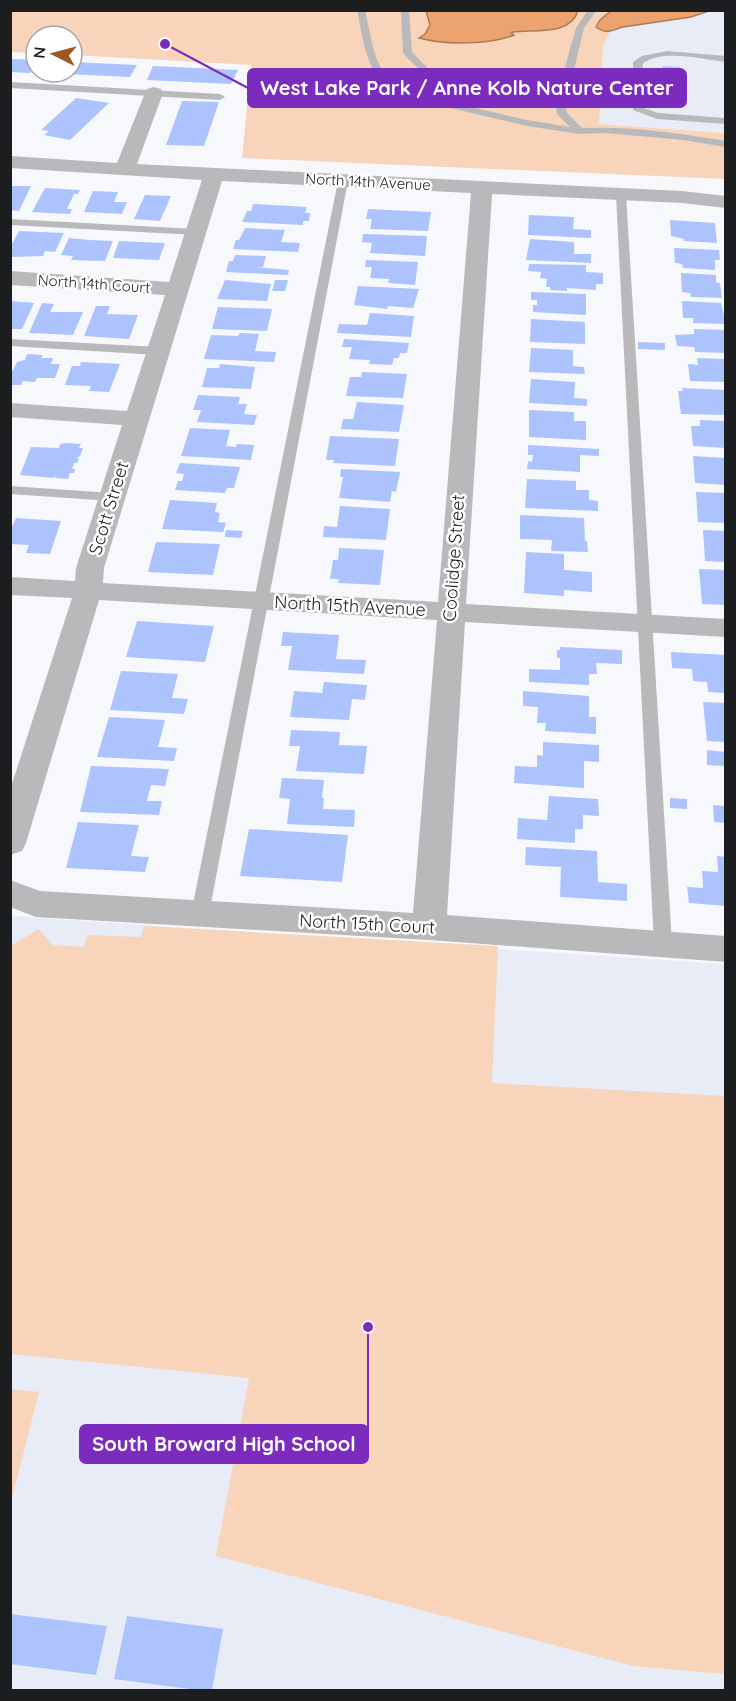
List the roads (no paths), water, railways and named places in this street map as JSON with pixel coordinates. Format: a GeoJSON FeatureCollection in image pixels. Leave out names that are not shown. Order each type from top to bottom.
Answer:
{"type":"FeatureCollection","features":[{"type":"Feature","properties":{"kind":"street"},"geometry":{"type":"LineString","coordinates":[[125,169],[154,93]]}},
{"type":"Feature","properties":{"kind":"street","name":"North 14th Avenue"},"geometry":{"type":"LineString","coordinates":[[10,162],[726,202]]}},
{"type":"Feature","properties":{"kind":"street","name":"Scott Street"},"geometry":{"type":"LineString","coordinates":[[10,843],[88,591],[90,568],[214,175]]}},
{"type":"Feature","properties":{"kind":"street","name":"Coolidge Street"},"geometry":{"type":"LineString","coordinates":[[429,927],[482,188]]}},
{"type":"Feature","properties":{"kind":"street","name":"North 14th Court"},"geometry":{"type":"LineString","coordinates":[[10,278],[178,289]]}},
{"type":"Feature","properties":{"kind":"street"},"geometry":{"type":"LineString","coordinates":[[10,410],[136,419]]}},
{"type":"Feature","properties":{"kind":"street","name":"North 15th Avenue"},"geometry":{"type":"LineString","coordinates":[[10,586],[726,628]]}},
{"type":"Feature","properties":{"kind":"street","name":"North 15th Court"},"geometry":{"type":"LineString","coordinates":[[10,892],[36,904],[429,927],[726,949]]}},
{"type":"Feature","properties":{"kind":"lane"},"geometry":{"type":"LineString","coordinates":[[361,10],[375,68],[387,88],[413,98],[527,123],[580,131],[605,130],[683,137],[726,144]]}},
{"type":"Feature","properties":{"kind":"lane"},"geometry":{"type":"LineString","coordinates":[[405,10],[408,53],[427,72],[441,79],[495,90],[535,89],[558,94]]}},
{"type":"Feature","properties":{"kind":"lane"},"geometry":{"type":"LineString","coordinates":[[580,131],[562,114],[558,94],[568,74],[580,28],[593,10]]}},
{"type":"Feature","properties":{"kind":"lane"},"geometry":{"type":"LineString","coordinates":[[726,59],[662,54],[642,58],[638,62],[636,108],[657,116],[726,121]]}},
{"type":"Feature","properties":{"kind":"lane"},"geometry":{"type":"LineString","coordinates":[[10,85],[220,97]]}},
{"type":"Feature","properties":{"kind":"lane"},"geometry":{"type":"LineString","coordinates":[[200,914],[343,181]]}},
{"type":"Feature","properties":{"kind":"lane"},"geometry":{"type":"LineString","coordinates":[[621,195],[663,944]]}},
{"type":"Feature","properties":{"kind":"lane"},"geometry":{"type":"LineString","coordinates":[[10,222],[196,232]]}},
{"type":"Feature","properties":{"kind":"lane"},"geometry":{"type":"LineString","coordinates":[[10,342],[158,351]]}},
{"type":"Feature","properties":{"kind":"lane"},"geometry":{"type":"LineString","coordinates":[[10,490],[112,497]]}},
{"type":"Feature","properties":{"kind":"place","name":"West Lake Park / Anne Kolb Nature Center"},"geometry":{"type":"Point","coordinates":[165,44]}},
{"type":"Feature","properties":{"kind":"place","name":"South Broward High School"},"geometry":{"type":"Point","coordinates":[368,1327]}}]}
